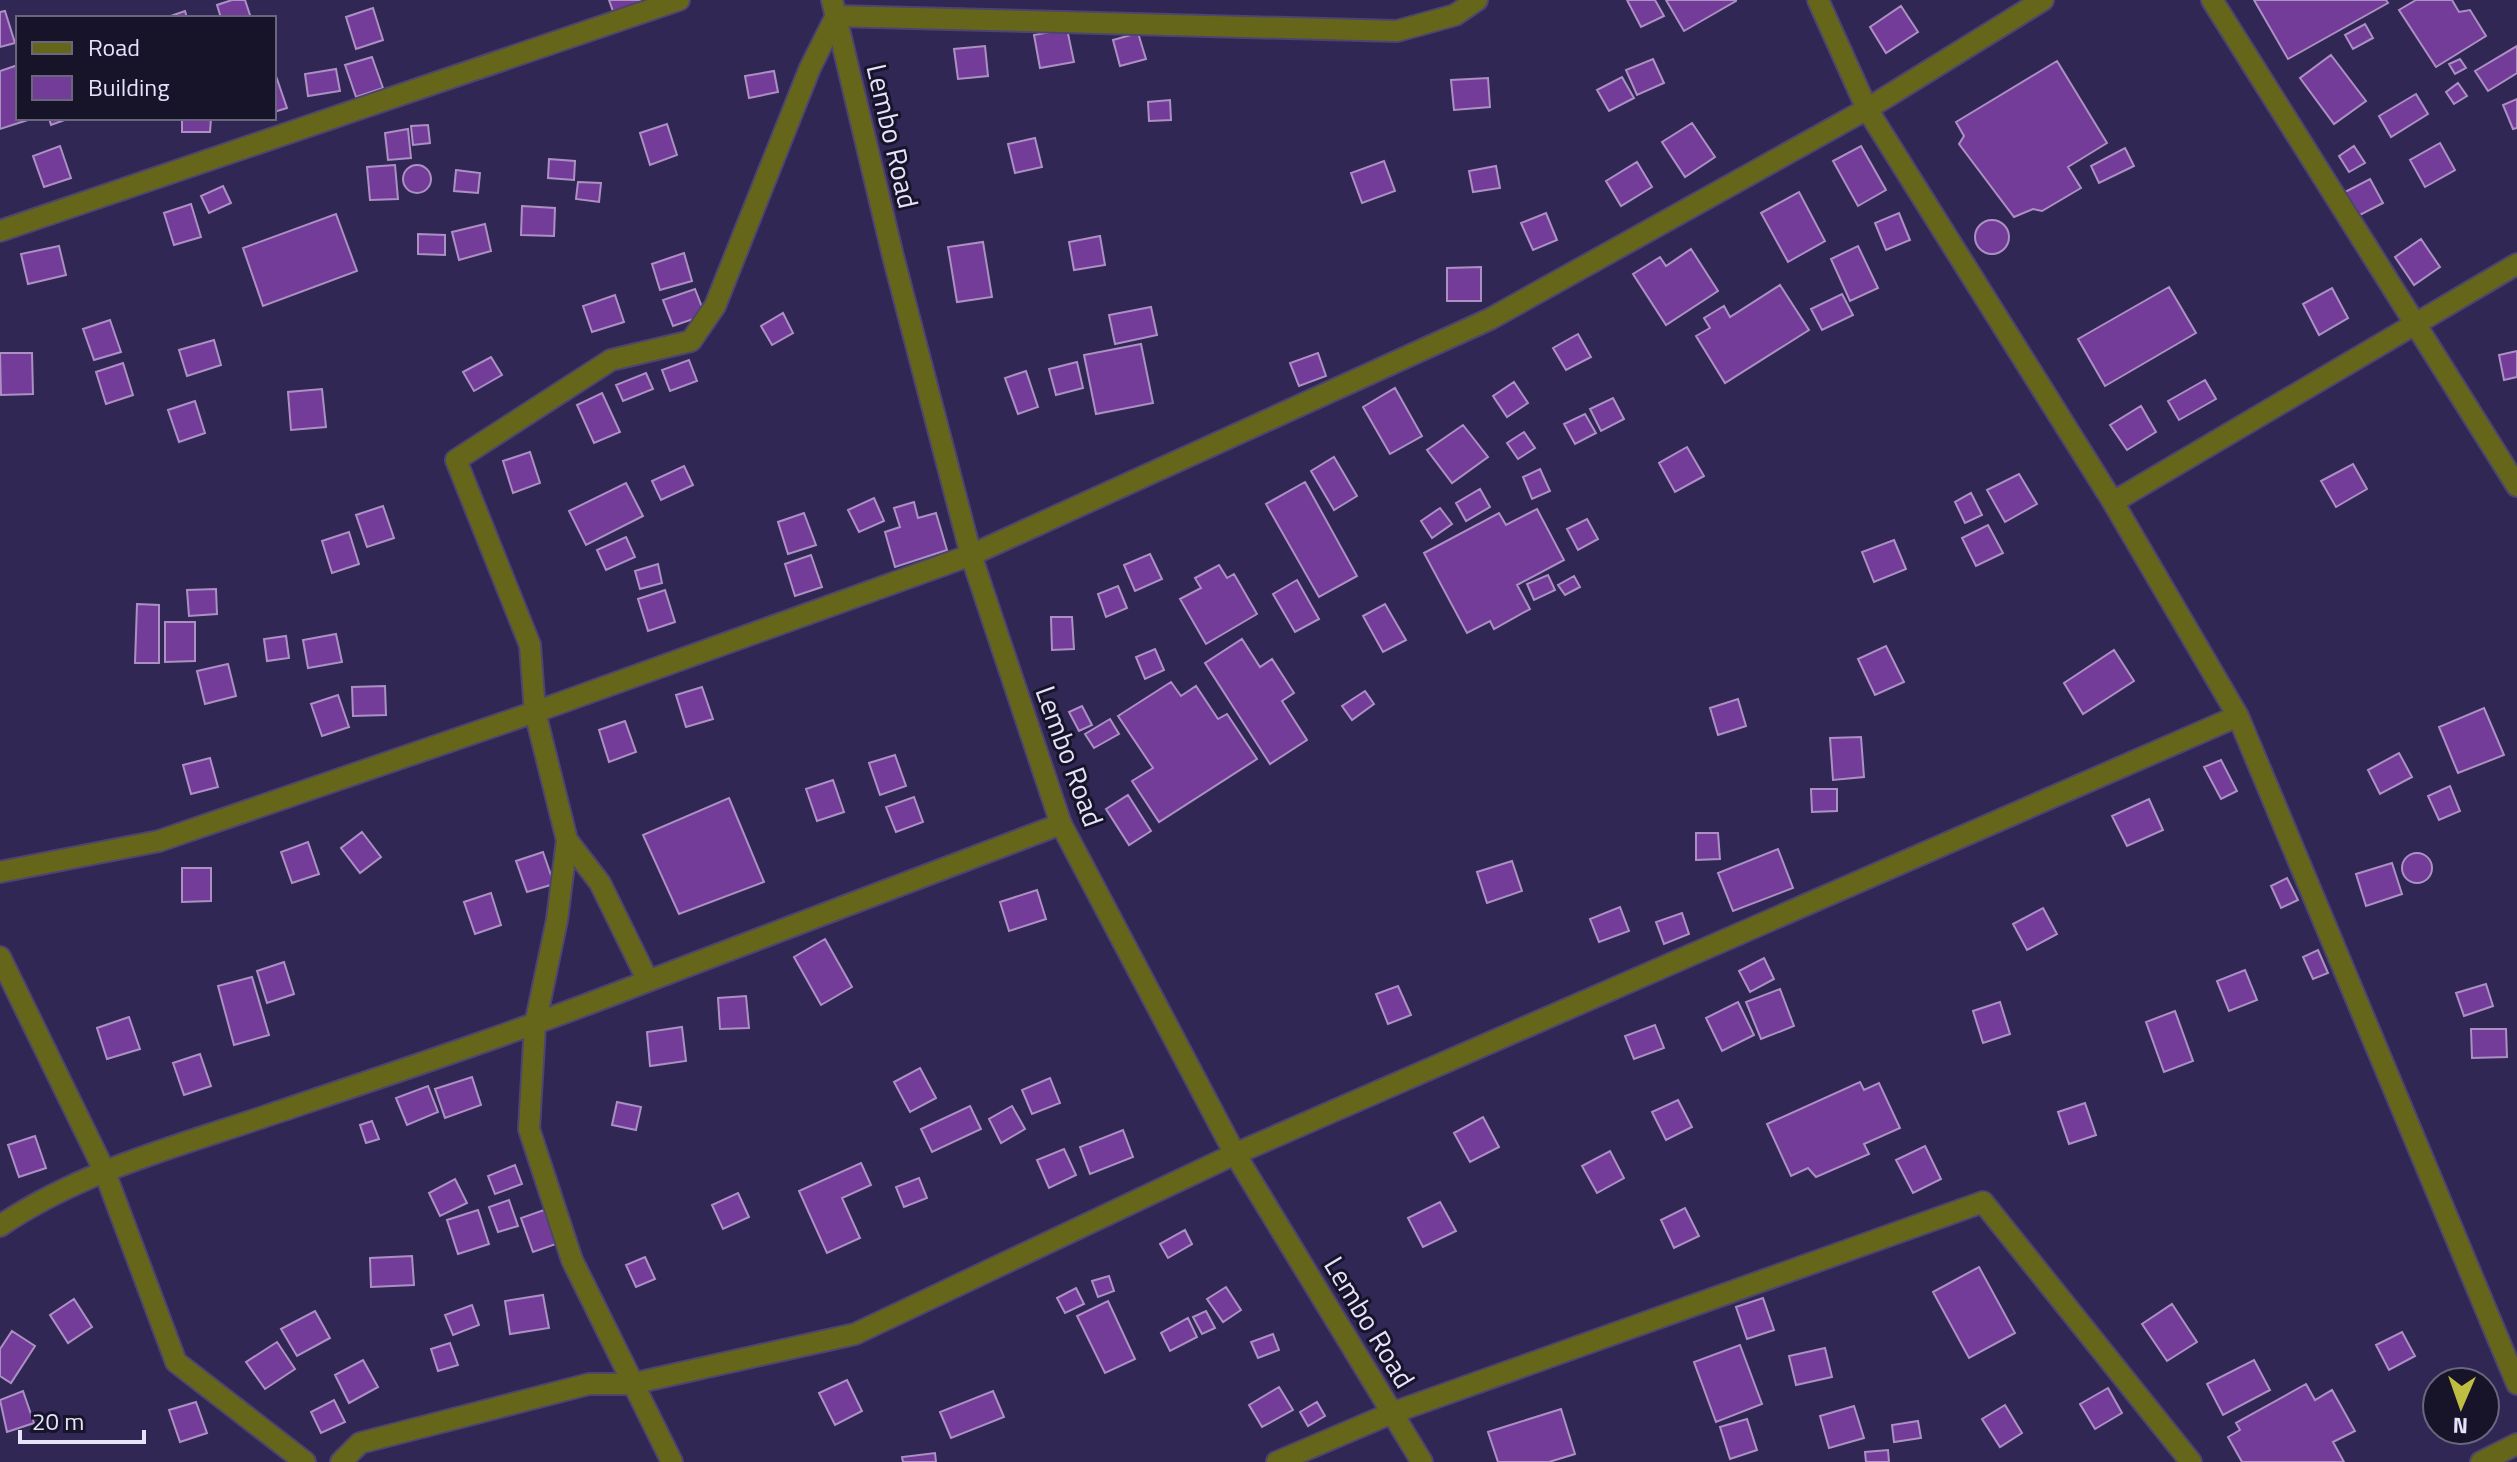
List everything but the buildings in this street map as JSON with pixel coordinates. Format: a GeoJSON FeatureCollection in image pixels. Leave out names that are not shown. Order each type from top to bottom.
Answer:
{"type":"FeatureCollection","features":[{"type":"Feature","properties":{"kind":"street"},"geometry":{"type":"LineString","coordinates":[[0,231],[679,0]]}},
{"type":"Feature","properties":{"kind":"street"},"geometry":{"type":"LineString","coordinates":[[672,1462],[572,1260],[529,1129],[535,1025],[557,920],[567,840],[535,712],[530,645],[456,460],[611,360],[691,341],[715,306],[834,8],[1397,31],[1455,15],[1477,0]]}},
{"type":"Feature","properties":{"kind":"street"},"geometry":{"type":"LineString","coordinates":[[1818,0],[1867,109],[2113,502],[2238,716],[2517,1384]]}},
{"type":"Feature","properties":{"kind":"street"},"geometry":{"type":"LineString","coordinates":[[0,872],[159,841],[535,712],[971,555],[1490,319],[1867,109],[2043,0]]}},
{"type":"Feature","properties":{"kind":"street"},"geometry":{"type":"LineString","coordinates":[[2212,0],[2517,486]]}},
{"type":"Feature","properties":{"kind":"street","name":"Lembo Road"},"geometry":{"type":"LineString","coordinates":[[834,8],[893,256],[971,555],[1061,824],[1235,1154],[1422,1462]]}},
{"type":"Feature","properties":{"kind":"street"},"geometry":{"type":"LineString","coordinates":[[2113,502],[2517,264]]}},
{"type":"Feature","properties":{"kind":"street"},"geometry":{"type":"LineString","coordinates":[[341,1462],[360,1443],[589,1384],[631,1384],[855,1334],[1235,1154],[2238,716]]}},
{"type":"Feature","properties":{"kind":"street"},"geometry":{"type":"LineString","coordinates":[[0,1226],[104,1170],[535,1025],[1061,824]]}},
{"type":"Feature","properties":{"kind":"street"},"geometry":{"type":"LineString","coordinates":[[567,840],[600,883],[648,981]]}},
{"type":"Feature","properties":{"kind":"street"},"geometry":{"type":"LineString","coordinates":[[0,957],[104,1170],[176,1362],[305,1462]]}},
{"type":"Feature","properties":{"kind":"street"},"geometry":{"type":"LineString","coordinates":[[1277,1462],[1392,1413],[1983,1202],[2191,1462]]}},
{"type":"Feature","properties":{"kind":"street"},"geometry":{"type":"LineString","coordinates":[[2481,1462],[2517,1444]]}}]}
